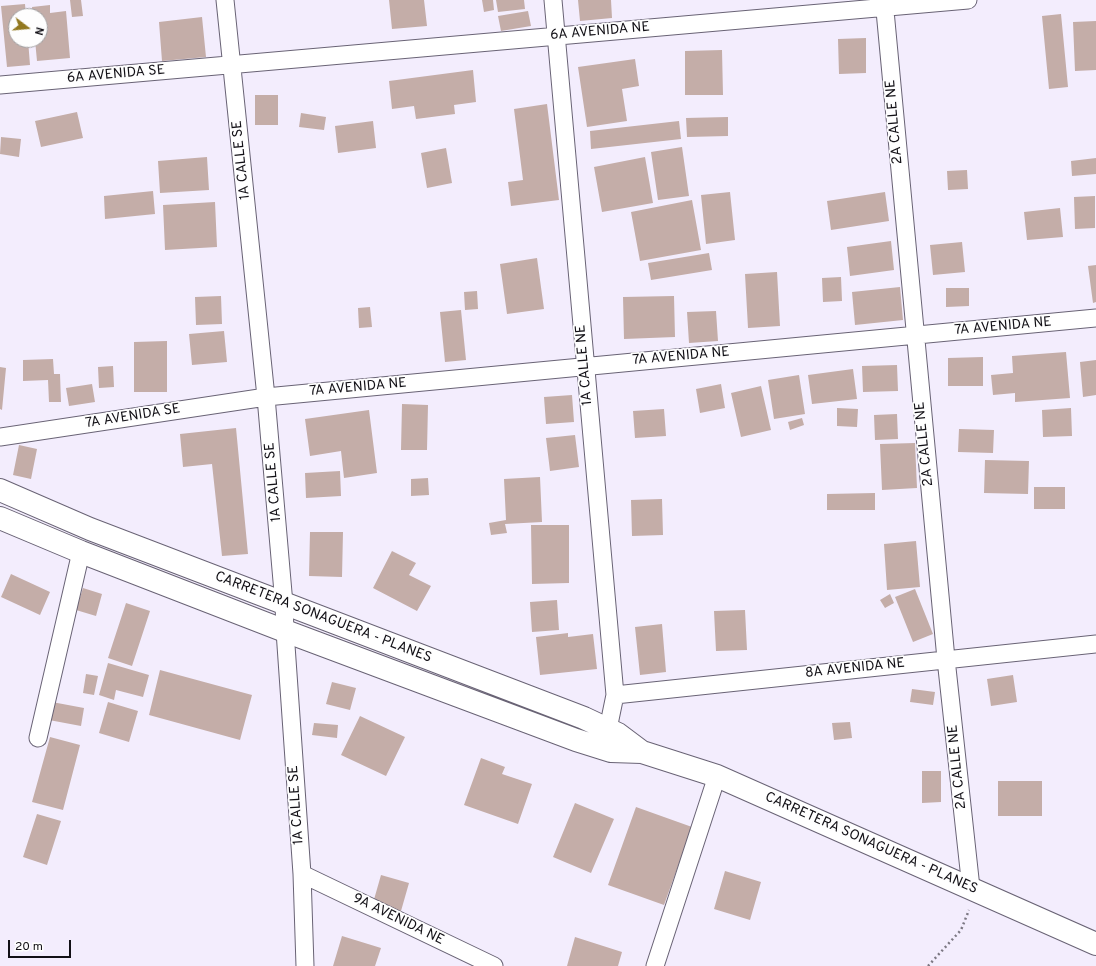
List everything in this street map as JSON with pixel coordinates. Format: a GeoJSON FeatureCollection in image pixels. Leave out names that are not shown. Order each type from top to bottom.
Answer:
{"type":"FeatureCollection","features":[{"type":"Feature","properties":{"kind":"main road","name":"CARRETERA SONAGUERA - PLANES"},"geometry":{"type":"LineString","coordinates":[[0,490],[90,529],[584,718],[608,729],[642,752]]}},
{"type":"Feature","properties":{"kind":"main road","name":"CARRETERA SONAGUERA - PLANES"},"geometry":{"type":"LineString","coordinates":[[0,518],[81,552],[285,631],[576,740],[611,751],[642,752],[717,776],[1096,944]]}},
{"type":"Feature","properties":{"kind":"street","name":"1A CALLE SE"},"geometry":{"type":"LineString","coordinates":[[225,0],[266,397],[284,604],[302,874],[306,966]]}},
{"type":"Feature","properties":{"kind":"street","name":"1A CALLE NE"},"geometry":{"type":"LineString","coordinates":[[553,0],[615,695],[608,729]]}},
{"type":"Feature","properties":{"kind":"street","name":"6A AVENIDA NE"},"geometry":{"type":"LineString","coordinates":[[232,65],[556,36],[884,4],[968,0]]}},
{"type":"Feature","properties":{"kind":"street","name":"2A CALLE NE"},"geometry":{"type":"LineString","coordinates":[[884,4],[914,335],[946,659],[971,888]]}},
{"type":"Feature","properties":{"kind":"street","name":"6A AVENIDA SE"},"geometry":{"type":"LineString","coordinates":[[0,85],[232,65]]}},
{"type":"Feature","properties":{"kind":"street","name":"7A AVENIDA NE"},"geometry":{"type":"LineString","coordinates":[[266,397],[1096,318]]}},
{"type":"Feature","properties":{"kind":"street","name":"7A AVENIDA SE"},"geometry":{"type":"LineString","coordinates":[[0,437],[266,397]]}},
{"type":"Feature","properties":{"kind":"street"},"geometry":{"type":"LineString","coordinates":[[38,738],[81,552]]}},
{"type":"Feature","properties":{"kind":"street","name":"8A AVENIDA NE"},"geometry":{"type":"LineString","coordinates":[[615,695],[1096,644]]}},
{"type":"Feature","properties":{"kind":"street"},"geometry":{"type":"LineString","coordinates":[[655,966],[717,776]]}},
{"type":"Feature","properties":{"kind":"street","name":"9A AVENIDA NE"},"geometry":{"type":"LineString","coordinates":[[302,874],[494,966]]}},
{"type":"Feature","properties":{"kind":"path"},"geometry":{"type":"LineString","coordinates":[[928,966],[961,930],[969,909],[971,888]]}},
{"type":"Feature","properties":{"kind":"building"},"geometry":{"type":"Polygon","coordinates":[[[70,0],[81,0],[83,16],[72,17],[70,0]]]}},
{"type":"Feature","properties":{"kind":"building"},"geometry":{"type":"Polygon","coordinates":[[[389,0],[424,0],[427,26],[392,29],[389,0]]]}},
{"type":"Feature","properties":{"kind":"building"},"geometry":{"type":"Polygon","coordinates":[[[482,0],[493,0],[494,10],[484,12],[482,0]]]}},
{"type":"Feature","properties":{"kind":"building"},"geometry":{"type":"Polygon","coordinates":[[[496,0],[524,0],[525,9],[498,12],[496,0]]]}},
{"type":"Feature","properties":{"kind":"building"},"geometry":{"type":"Polygon","coordinates":[[[578,0],[611,0],[612,18],[580,21],[578,0]]]}},
{"type":"Feature","properties":{"kind":"building"},"geometry":{"type":"Polygon","coordinates":[[[25,4],[25,8],[8,8],[8,48],[29,48],[30,65],[7,67],[1,6],[25,4]]]}},
{"type":"Feature","properties":{"kind":"building"},"geometry":{"type":"Polygon","coordinates":[[[50,5],[50,13],[66,11],[70,58],[37,61],[36,48],[48,48],[48,8],[32,7],[50,5]]]}},
{"type":"Feature","properties":{"kind":"building"},"geometry":{"type":"Polygon","coordinates":[[[528,11],[531,26],[501,31],[498,16],[528,11]]]}},
{"type":"Feature","properties":{"kind":"building"},"geometry":{"type":"Polygon","coordinates":[[[1061,14],[1068,87],[1049,89],[1042,16],[1061,14]]]}},
{"type":"Feature","properties":{"kind":"building"},"geometry":{"type":"Polygon","coordinates":[[[202,17],[206,57],[162,61],[159,22],[202,17]]]}},
{"type":"Feature","properties":{"kind":"building"},"geometry":{"type":"Polygon","coordinates":[[[1096,21],[1096,70],[1075,71],[1073,22],[1096,21]]]}},
{"type":"Feature","properties":{"kind":"building"},"geometry":{"type":"Polygon","coordinates":[[[866,38],[866,73],[839,74],[838,39],[866,38]]]}},
{"type":"Feature","properties":{"kind":"building"},"geometry":{"type":"Polygon","coordinates":[[[722,50],[723,95],[685,95],[685,51],[722,50]]]}},
{"type":"Feature","properties":{"kind":"building"},"geometry":{"type":"Polygon","coordinates":[[[635,59],[639,86],[622,89],[627,121],[587,127],[578,67],[635,59]]]}},
{"type":"Feature","properties":{"kind":"building"},"geometry":{"type":"Polygon","coordinates":[[[473,70],[476,102],[454,105],[455,114],[416,119],[414,106],[392,109],[389,81],[473,70]]]}},
{"type":"Feature","properties":{"kind":"building"},"geometry":{"type":"Polygon","coordinates":[[[255,95],[278,95],[278,125],[255,125],[255,95]]]}},
{"type":"Feature","properties":{"kind":"building"},"geometry":{"type":"Polygon","coordinates":[[[547,104],[559,200],[511,206],[508,182],[523,180],[514,109],[547,104]]]}},
{"type":"Feature","properties":{"kind":"building"},"geometry":{"type":"Polygon","coordinates":[[[77,112],[83,138],[41,147],[35,121],[77,112]]]}},
{"type":"Feature","properties":{"kind":"building"},"geometry":{"type":"Polygon","coordinates":[[[301,113],[326,117],[324,130],[299,127],[301,113]]]}},
{"type":"Feature","properties":{"kind":"building"},"geometry":{"type":"Polygon","coordinates":[[[728,117],[728,136],[687,137],[686,118],[728,117]]]}},
{"type":"Feature","properties":{"kind":"building"},"geometry":{"type":"Polygon","coordinates":[[[373,121],[376,148],[338,153],[335,126],[373,121]]]}},
{"type":"Feature","properties":{"kind":"building"},"geometry":{"type":"Polygon","coordinates":[[[679,121],[681,139],[591,149],[590,131],[679,121]]]}},
{"type":"Feature","properties":{"kind":"building"},"geometry":{"type":"Polygon","coordinates":[[[1,137],[21,139],[19,157],[0,154],[1,137]]]}},
{"type":"Feature","properties":{"kind":"building"},"geometry":{"type":"Polygon","coordinates":[[[682,147],[689,196],[658,200],[651,152],[682,147]]]}},
{"type":"Feature","properties":{"kind":"building"},"geometry":{"type":"Polygon","coordinates":[[[446,148],[452,183],[427,188],[421,153],[446,148]]]}},
{"type":"Feature","properties":{"kind":"building"},"geometry":{"type":"Polygon","coordinates":[[[207,157],[209,190],[160,193],[158,161],[207,157]]]}},
{"type":"Feature","properties":{"kind":"building"},"geometry":{"type":"Polygon","coordinates":[[[645,157],[653,203],[602,212],[594,167],[645,157]]]}},
{"type":"Feature","properties":{"kind":"building"},"geometry":{"type":"Polygon","coordinates":[[[1096,158],[1096,174],[1072,176],[1071,161],[1096,158]]]}},
{"type":"Feature","properties":{"kind":"building"},"geometry":{"type":"Polygon","coordinates":[[[967,170],[968,189],[948,190],[947,171],[967,170]]]}},
{"type":"Feature","properties":{"kind":"building"},"geometry":{"type":"Polygon","coordinates":[[[153,191],[155,214],[105,219],[104,196],[153,191]]]}},
{"type":"Feature","properties":{"kind":"building"},"geometry":{"type":"Polygon","coordinates":[[[730,192],[735,240],[706,244],[701,195],[730,192]]]}},
{"type":"Feature","properties":{"kind":"building"},"geometry":{"type":"Polygon","coordinates":[[[885,192],[889,221],[831,230],[827,201],[885,192]]]}},
{"type":"Feature","properties":{"kind":"building"},"geometry":{"type":"Polygon","coordinates":[[[1095,196],[1095,228],[1075,229],[1074,197],[1095,196]]]}},
{"type":"Feature","properties":{"kind":"building"},"geometry":{"type":"Polygon","coordinates":[[[692,200],[701,250],[640,261],[631,212],[692,200]]]}},
{"type":"Feature","properties":{"kind":"building"},"geometry":{"type":"Polygon","coordinates":[[[215,202],[217,247],[165,250],[163,205],[215,202]]]}},
{"type":"Feature","properties":{"kind":"building"},"geometry":{"type":"Polygon","coordinates":[[[1060,208],[1063,237],[1027,240],[1024,212],[1060,208]]]}},
{"type":"Feature","properties":{"kind":"building"},"geometry":{"type":"Polygon","coordinates":[[[891,241],[894,270],[850,276],[847,247],[891,241]]]}},
{"type":"Feature","properties":{"kind":"building"},"geometry":{"type":"Polygon","coordinates":[[[962,242],[965,272],[933,275],[930,245],[962,242]]]}},
{"type":"Feature","properties":{"kind":"building"},"geometry":{"type":"Polygon","coordinates":[[[709,253],[712,270],[651,280],[648,263],[709,253]]]}},
{"type":"Feature","properties":{"kind":"building"},"geometry":{"type":"Polygon","coordinates":[[[537,258],[544,309],[507,314],[500,264],[537,258]]]}},
{"type":"Feature","properties":{"kind":"building"},"geometry":{"type":"Polygon","coordinates":[[[1096,265],[1096,302],[1093,303],[1088,266],[1096,265]]]}},
{"type":"Feature","properties":{"kind":"building"},"geometry":{"type":"Polygon","coordinates":[[[777,272],[780,326],[748,328],[745,274],[777,272]]]}},
{"type":"Feature","properties":{"kind":"building"},"geometry":{"type":"Polygon","coordinates":[[[841,277],[842,301],[823,302],[822,278],[841,277]]]}},
{"type":"Feature","properties":{"kind":"building"},"geometry":{"type":"Polygon","coordinates":[[[900,287],[903,320],[855,325],[852,292],[900,287]]]}},
{"type":"Feature","properties":{"kind":"building"},"geometry":{"type":"Polygon","coordinates":[[[946,288],[969,288],[969,306],[946,307],[946,288]]]}},
{"type":"Feature","properties":{"kind":"building"},"geometry":{"type":"Polygon","coordinates":[[[477,291],[478,309],[465,310],[464,292],[477,291]]]}},
{"type":"Feature","properties":{"kind":"building"},"geometry":{"type":"Polygon","coordinates":[[[221,296],[222,324],[196,325],[195,297],[221,296]]]}},
{"type":"Feature","properties":{"kind":"building"},"geometry":{"type":"Polygon","coordinates":[[[674,296],[675,337],[624,339],[623,297],[674,296]]]}},
{"type":"Feature","properties":{"kind":"building"},"geometry":{"type":"Polygon","coordinates":[[[370,307],[372,327],[359,328],[358,308],[370,307]]]}},
{"type":"Feature","properties":{"kind":"building"},"geometry":{"type":"Polygon","coordinates":[[[461,310],[466,360],[445,362],[440,312],[461,310]]]}},
{"type":"Feature","properties":{"kind":"building"},"geometry":{"type":"Polygon","coordinates":[[[716,311],[718,341],[689,343],[687,312],[716,311]]]}},
{"type":"Feature","properties":{"kind":"building"},"geometry":{"type":"Polygon","coordinates":[[[224,331],[227,362],[192,365],[189,334],[224,331]]]}},
{"type":"Feature","properties":{"kind":"building"},"geometry":{"type":"Polygon","coordinates":[[[167,341],[167,392],[134,392],[134,342],[167,341]]]}},
{"type":"Feature","properties":{"kind":"building"},"geometry":{"type":"Polygon","coordinates":[[[1066,352],[1070,398],[1015,402],[1015,393],[993,395],[991,375],[1013,373],[1012,356],[1066,352]]]}},
{"type":"Feature","properties":{"kind":"building"},"geometry":{"type":"Polygon","coordinates":[[[983,357],[983,386],[948,386],[948,358],[983,357]]]}},
{"type":"Feature","properties":{"kind":"building"},"geometry":{"type":"Polygon","coordinates":[[[53,359],[54,374],[60,374],[61,402],[49,402],[48,380],[23,381],[23,360],[53,359]]]}},
{"type":"Feature","properties":{"kind":"building"},"geometry":{"type":"Polygon","coordinates":[[[1096,360],[1096,395],[1083,397],[1080,362],[1096,360]]]}},
{"type":"Feature","properties":{"kind":"building"},"geometry":{"type":"Polygon","coordinates":[[[897,365],[898,391],[863,392],[862,366],[897,365]]]}},
{"type":"Feature","properties":{"kind":"building"},"geometry":{"type":"Polygon","coordinates":[[[113,366],[114,387],[99,388],[98,367],[113,366]]]}},
{"type":"Feature","properties":{"kind":"building"},"geometry":{"type":"Polygon","coordinates":[[[0,367],[6,368],[2,410],[0,409],[0,367]]]}},
{"type":"Feature","properties":{"kind":"building"},"geometry":{"type":"Polygon","coordinates":[[[853,369],[857,399],[812,404],[808,375],[853,369]]]}},
{"type":"Feature","properties":{"kind":"building"},"geometry":{"type":"Polygon","coordinates":[[[799,375],[805,414],[774,419],[768,380],[799,375]]]}},
{"type":"Feature","properties":{"kind":"building"},"geometry":{"type":"Polygon","coordinates":[[[92,384],[95,402],[69,406],[66,388],[92,384]]]}},
{"type":"Feature","properties":{"kind":"building"},"geometry":{"type":"Polygon","coordinates":[[[721,384],[725,408],[700,413],[696,389],[721,384]]]}},
{"type":"Feature","properties":{"kind":"building"},"geometry":{"type":"Polygon","coordinates":[[[761,386],[771,430],[741,437],[731,393],[761,386]]]}},
{"type":"Feature","properties":{"kind":"building"},"geometry":{"type":"Polygon","coordinates":[[[572,395],[574,422],[546,424],[544,397],[572,395]]]}},
{"type":"Feature","properties":{"kind":"building"},"geometry":{"type":"Polygon","coordinates":[[[402,404],[428,405],[427,450],[401,450],[402,404]]]}},
{"type":"Feature","properties":{"kind":"building"},"geometry":{"type":"Polygon","coordinates":[[[837,408],[858,409],[857,427],[837,426],[837,408]]]}},
{"type":"Feature","properties":{"kind":"building"},"geometry":{"type":"Polygon","coordinates":[[[1071,408],[1072,436],[1043,437],[1042,410],[1071,408]]]}},
{"type":"Feature","properties":{"kind":"building"},"geometry":{"type":"Polygon","coordinates":[[[664,409],[666,436],[635,438],[633,411],[664,409]]]}},
{"type":"Feature","properties":{"kind":"building"},"geometry":{"type":"Polygon","coordinates":[[[369,410],[377,473],[344,478],[341,451],[310,456],[305,419],[369,410]]]}},
{"type":"Feature","properties":{"kind":"building"},"geometry":{"type":"Polygon","coordinates":[[[897,414],[898,439],[875,440],[874,415],[897,414]]]}},
{"type":"Feature","properties":{"kind":"building"},"geometry":{"type":"Polygon","coordinates":[[[802,418],[804,425],[790,430],[788,422],[802,418]]]}},
{"type":"Feature","properties":{"kind":"building"},"geometry":{"type":"Polygon","coordinates":[[[236,428],[248,554],[222,556],[212,464],[183,467],[180,434],[236,428]]]}},
{"type":"Feature","properties":{"kind":"building"},"geometry":{"type":"Polygon","coordinates":[[[959,429],[994,430],[993,453],[958,452],[959,429]]]}},
{"type":"Feature","properties":{"kind":"building"},"geometry":{"type":"Polygon","coordinates":[[[575,435],[579,467],[550,471],[546,438],[575,435]]]}},
{"type":"Feature","properties":{"kind":"building"},"geometry":{"type":"Polygon","coordinates":[[[915,443],[917,488],[882,490],[880,444],[915,443]]]}},
{"type":"Feature","properties":{"kind":"building"},"geometry":{"type":"Polygon","coordinates":[[[19,445],[37,449],[31,479],[13,475],[19,445]]]}},
{"type":"Feature","properties":{"kind":"building"},"geometry":{"type":"Polygon","coordinates":[[[985,460],[1029,461],[1028,494],[984,493],[985,460]]]}},
{"type":"Feature","properties":{"kind":"building"},"geometry":{"type":"Polygon","coordinates":[[[340,471],[341,496],[306,498],[305,473],[340,471]]]}},
{"type":"Feature","properties":{"kind":"building"},"geometry":{"type":"Polygon","coordinates":[[[540,477],[542,522],[505,524],[507,533],[491,535],[489,523],[506,520],[504,479],[540,477]]]}},
{"type":"Feature","properties":{"kind":"building"},"geometry":{"type":"Polygon","coordinates":[[[428,478],[429,495],[411,496],[411,479],[428,478]]]}},
{"type":"Feature","properties":{"kind":"building"},"geometry":{"type":"Polygon","coordinates":[[[1034,487],[1065,487],[1065,509],[1034,509],[1034,487]]]}},
{"type":"Feature","properties":{"kind":"building"},"geometry":{"type":"Polygon","coordinates":[[[875,493],[875,510],[827,510],[827,494],[875,493]]]}},
{"type":"Feature","properties":{"kind":"building"},"geometry":{"type":"Polygon","coordinates":[[[662,499],[663,535],[632,536],[631,500],[662,499]]]}},
{"type":"Feature","properties":{"kind":"building"},"geometry":{"type":"Polygon","coordinates":[[[531,525],[569,525],[569,583],[532,584],[531,525]]]}},
{"type":"Feature","properties":{"kind":"building"},"geometry":{"type":"Polygon","coordinates":[[[310,532],[343,532],[342,577],[309,576],[310,532]]]}},
{"type":"Feature","properties":{"kind":"building"},"geometry":{"type":"Polygon","coordinates":[[[916,541],[920,587],[887,590],[884,544],[916,541]]]}},
{"type":"Feature","properties":{"kind":"building"},"geometry":{"type":"Polygon","coordinates":[[[392,551],[416,563],[409,575],[431,586],[417,611],[373,588],[392,551]]]}},
{"type":"Feature","properties":{"kind":"building"},"geometry":{"type":"Polygon","coordinates":[[[11,574],[50,592],[40,615],[1,597],[11,574]]]}},
{"type":"Feature","properties":{"kind":"building"},"geometry":{"type":"Polygon","coordinates":[[[83,588],[102,594],[96,616],[76,610],[83,588]]]}},
{"type":"Feature","properties":{"kind":"building"},"geometry":{"type":"Polygon","coordinates":[[[915,589],[933,634],[913,642],[895,597],[915,589]]]}},
{"type":"Feature","properties":{"kind":"building"},"geometry":{"type":"Polygon","coordinates":[[[890,594],[894,603],[885,608],[880,600],[890,594]]]}},
{"type":"Feature","properties":{"kind":"building"},"geometry":{"type":"Polygon","coordinates":[[[557,600],[559,630],[532,632],[530,602],[557,600]]]}},
{"type":"Feature","properties":{"kind":"building"},"geometry":{"type":"Polygon","coordinates":[[[126,603],[150,611],[132,666],[108,658],[126,603]]]}},
{"type":"Feature","properties":{"kind":"building"},"geometry":{"type":"Polygon","coordinates":[[[745,610],[747,650],[716,651],[714,611],[745,610]]]}},
{"type":"Feature","properties":{"kind":"building"},"geometry":{"type":"Polygon","coordinates":[[[662,624],[666,672],[640,675],[635,627],[662,624]]]}},
{"type":"Feature","properties":{"kind":"building"},"geometry":{"type":"Polygon","coordinates":[[[568,633],[568,637],[593,634],[597,669],[540,675],[536,637],[568,633]]]}},
{"type":"Feature","properties":{"kind":"building"},"geometry":{"type":"Polygon","coordinates":[[[108,663],[149,675],[143,697],[116,690],[114,700],[99,695],[108,663]]]}},
{"type":"Feature","properties":{"kind":"building"},"geometry":{"type":"Polygon","coordinates":[[[160,670],[252,695],[240,740],[149,715],[160,670]]]}},
{"type":"Feature","properties":{"kind":"building"},"geometry":{"type":"Polygon","coordinates":[[[86,674],[98,676],[94,695],[83,693],[86,674]]]}},
{"type":"Feature","properties":{"kind":"building"},"geometry":{"type":"Polygon","coordinates":[[[1013,675],[1017,702],[991,706],[987,679],[1013,675]]]}},
{"type":"Feature","properties":{"kind":"building"},"geometry":{"type":"Polygon","coordinates":[[[332,682],[356,688],[350,710],[326,704],[332,682]]]}},
{"type":"Feature","properties":{"kind":"building"},"geometry":{"type":"Polygon","coordinates":[[[912,689],[935,692],[933,705],[910,702],[912,689]]]}},
{"type":"Feature","properties":{"kind":"building"},"geometry":{"type":"Polygon","coordinates":[[[52,702],[84,708],[81,726],[49,720],[52,702]]]}},
{"type":"Feature","properties":{"kind":"building"},"geometry":{"type":"Polygon","coordinates":[[[108,702],[138,711],[129,742],[99,733],[108,702]]]}},
{"type":"Feature","properties":{"kind":"building"},"geometry":{"type":"Polygon","coordinates":[[[360,716],[405,737],[386,776],[341,755],[360,716]]]}},
{"type":"Feature","properties":{"kind":"building"},"geometry":{"type":"Polygon","coordinates":[[[850,722],[852,738],[834,740],[832,723],[850,722]]]}},
{"type":"Feature","properties":{"kind":"building"},"geometry":{"type":"Polygon","coordinates":[[[314,723],[338,725],[337,738],[312,735],[314,723]]]}},
{"type":"Feature","properties":{"kind":"building"},"geometry":{"type":"Polygon","coordinates":[[[50,737],[80,745],[63,810],[32,802],[50,737]]]}},
{"type":"Feature","properties":{"kind":"building"},"geometry":{"type":"Polygon","coordinates":[[[481,758],[505,767],[502,774],[532,784],[518,824],[464,805],[481,758]]]}},
{"type":"Feature","properties":{"kind":"building"},"geometry":{"type":"Polygon","coordinates":[[[922,771],[941,771],[941,802],[922,803],[922,771]]]}},
{"type":"Feature","properties":{"kind":"building"},"geometry":{"type":"Polygon","coordinates":[[[998,781],[1042,781],[1042,816],[998,816],[998,781]]]}},
{"type":"Feature","properties":{"kind":"building"},"geometry":{"type":"Polygon","coordinates":[[[575,803],[614,819],[591,873],[553,857],[575,803]]]}},
{"type":"Feature","properties":{"kind":"building"},"geometry":{"type":"Polygon","coordinates":[[[636,807],[692,827],[664,905],[608,885],[636,807]]]}},
{"type":"Feature","properties":{"kind":"building"},"geometry":{"type":"Polygon","coordinates":[[[37,814],[61,821],[47,865],[23,857],[37,814]]]}},
{"type":"Feature","properties":{"kind":"building"},"geometry":{"type":"Polygon","coordinates":[[[725,871],[761,882],[750,920],[714,909],[725,871]]]}},
{"type":"Feature","properties":{"kind":"building"},"geometry":{"type":"Polygon","coordinates":[[[381,875],[409,883],[401,911],[373,903],[381,875]]]}},
{"type":"Feature","properties":{"kind":"building"},"geometry":{"type":"Polygon","coordinates":[[[342,936],[381,948],[375,966],[333,966],[342,936]]]}},
{"type":"Feature","properties":{"kind":"building"},"geometry":{"type":"Polygon","coordinates":[[[575,937],[622,952],[618,966],[567,966],[575,937]]]}}]}
